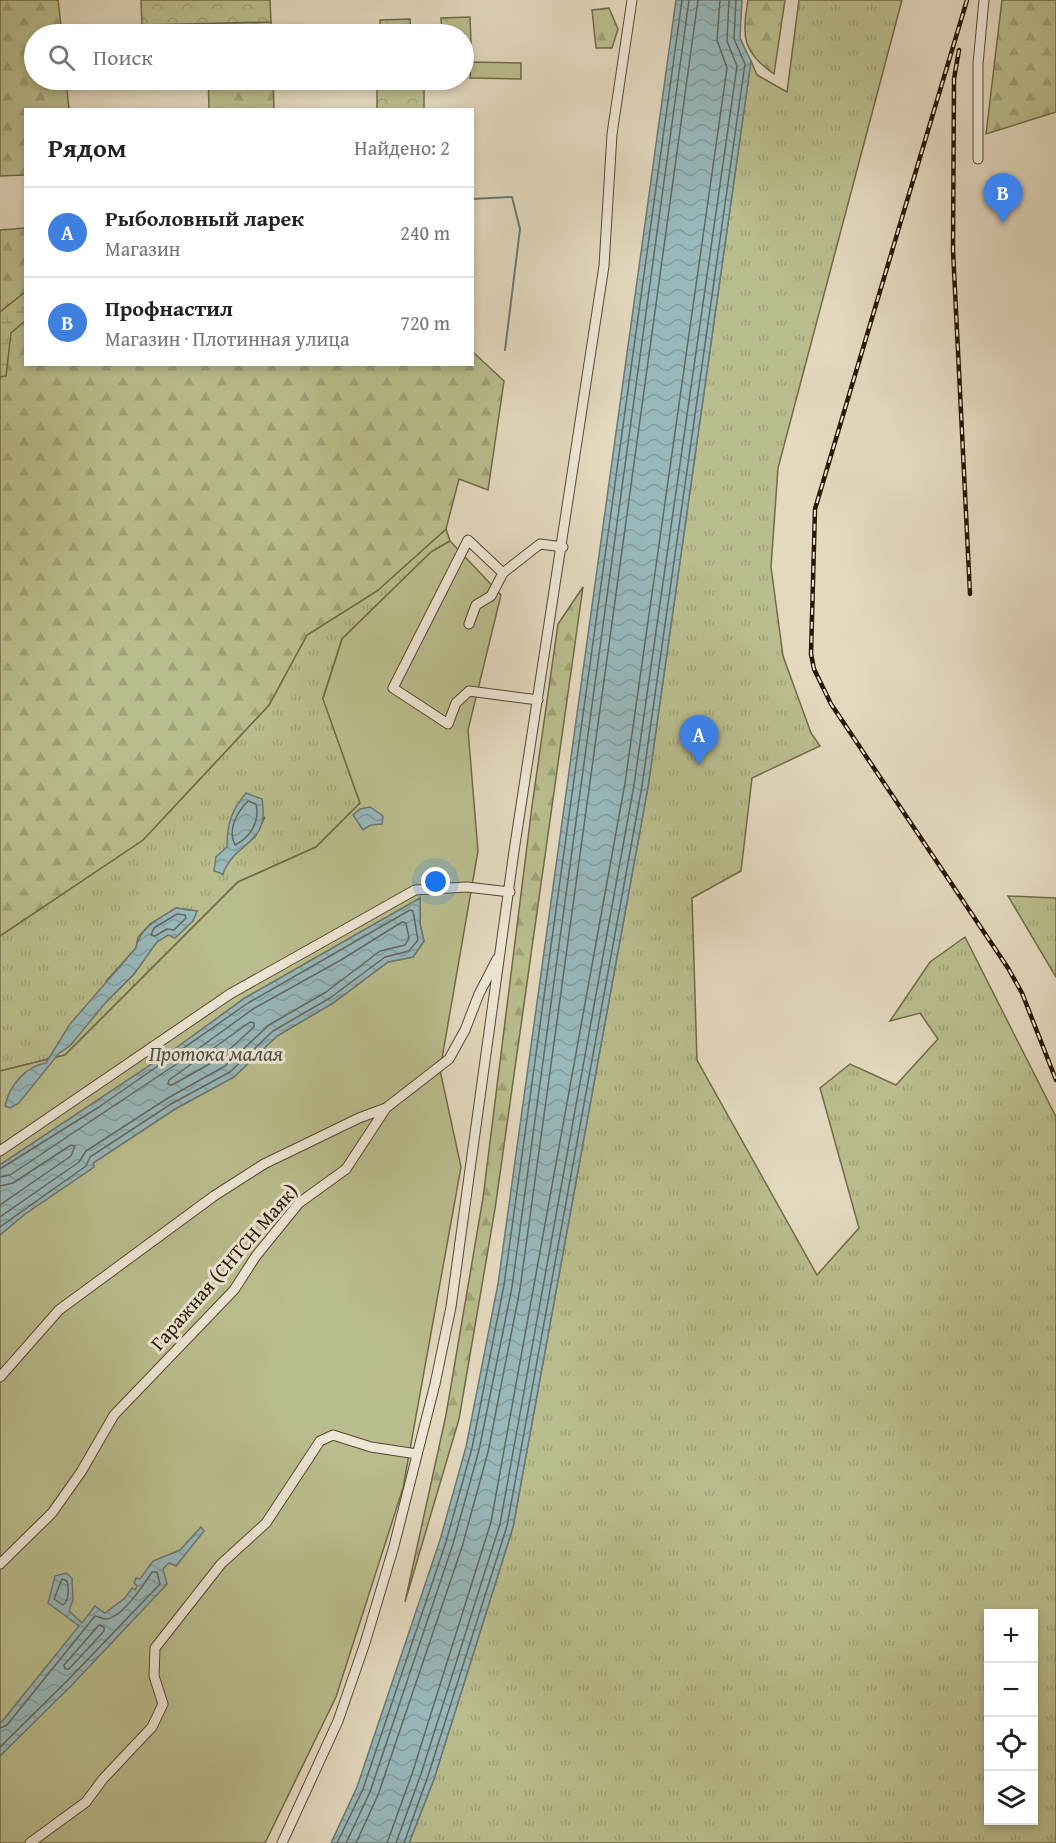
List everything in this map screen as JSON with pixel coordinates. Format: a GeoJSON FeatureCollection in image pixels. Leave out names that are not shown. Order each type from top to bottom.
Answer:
{"type":"FeatureCollection","features":[{"type":"Feature","properties":{"kind":"street"},"geometry":{"type":"LineString","coordinates":[[282,1843],[342,1709],[394,1546],[451,1307],[538,700],[604,266],[612,134],[632,0]]}},
{"type":"Feature","properties":{"kind":"street"},"geometry":{"type":"LineString","coordinates":[[978,159],[978,64],[984,0]]}},
{"type":"Feature","properties":{"kind":"street"},"geometry":{"type":"LineString","coordinates":[[503,573],[468,540],[393,688],[448,724],[456,703],[469,692],[538,700]]}},
{"type":"Feature","properties":{"kind":"street"},"geometry":{"type":"LineString","coordinates":[[469,624],[476,604],[491,596],[503,573],[540,544],[563,547]]}},
{"type":"Feature","properties":{"kind":"street"},"geometry":{"type":"LineString","coordinates":[[0,1151],[230,994],[415,890],[467,887],[510,892]]}},
{"type":"Feature","properties":{"kind":"street"},"geometry":{"type":"LineString","coordinates":[[0,1377],[59,1310],[214,1196],[264,1164],[386,1108],[449,1059],[501,953]]}},
{"type":"Feature","properties":{"kind":"street","name":"Гаражная (СНТСН Маяк)"},"geometry":{"type":"LineString","coordinates":[[0,1564],[52,1513],[81,1472],[114,1415],[234,1290],[256,1256],[299,1203],[346,1169],[386,1108]]}},
{"type":"Feature","properties":{"kind":"street"},"geometry":{"type":"LineString","coordinates":[[30,1843],[86,1802],[103,1779],[152,1726],[163,1704],[154,1676],[155,1648],[221,1564],[266,1523],[320,1441],[333,1435],[371,1447],[417,1454]]}},
{"type":"Feature","properties":{"kind":"green space"},"geometry":{"type":"Polygon","coordinates":[[[0,0],[58,0],[61,24],[24,24],[24,90],[67,90],[69,108],[24,108],[24,175],[0,176],[0,0]]]}},
{"type":"Feature","properties":{"kind":"green space"},"geometry":{"type":"Polygon","coordinates":[[[141,0],[270,0],[271,22],[142,24],[141,0]]]}},
{"type":"Feature","properties":{"kind":"green space"},"geometry":{"type":"Polygon","coordinates":[[[748,0],[785,0],[774,74],[756,58],[747,43],[745,24],[748,0]]]}},
{"type":"Feature","properties":{"kind":"green space"},"geometry":{"type":"Polygon","coordinates":[[[799,0],[902,0],[778,468],[771,567],[783,656],[811,733],[820,746],[752,778],[741,871],[692,898],[697,1060],[817,1275],[859,1228],[820,1088],[850,1064],[896,1085],[938,1039],[920,1013],[890,1021],[930,962],[965,937],[1056,1117],[1056,1843],[409,1843],[434,1779],[513,1527],[648,787],[751,61],[757,75],[787,92],[799,0]]]}},
{"type":"Feature","properties":{"kind":"green space"},"geometry":{"type":"Polygon","coordinates":[[[1002,0],[1056,0],[1056,112],[986,134],[1002,0]]]}},
{"type":"Feature","properties":{"kind":"green space"},"geometry":{"type":"Polygon","coordinates":[[[609,8],[618,29],[612,48],[596,48],[592,10],[609,8]]]}},
{"type":"Feature","properties":{"kind":"green space"},"geometry":{"type":"Polygon","coordinates":[[[470,17],[470,24],[441,24],[441,18],[470,17]]]}},
{"type":"Feature","properties":{"kind":"green space"},"geometry":{"type":"Polygon","coordinates":[[[410,19],[410,24],[380,24],[380,20],[410,19]]]}},
{"type":"Feature","properties":{"kind":"green space"},"geometry":{"type":"Polygon","coordinates":[[[271,22],[271,24],[185,24],[271,22]]]}},
{"type":"Feature","properties":{"kind":"green space"},"geometry":{"type":"Polygon","coordinates":[[[474,62],[521,63],[521,79],[474,78],[474,62]]]}},
{"type":"Feature","properties":{"kind":"green space"},"geometry":{"type":"Polygon","coordinates":[[[208,90],[273,90],[274,108],[209,108],[208,90]]]}},
{"type":"Feature","properties":{"kind":"green space"},"geometry":{"type":"Polygon","coordinates":[[[377,90],[424,90],[424,108],[377,108],[377,90]]]}},
{"type":"Feature","properties":{"kind":"green space"},"geometry":{"type":"Polygon","coordinates":[[[24,228],[24,366],[474,366],[474,353],[504,381],[488,490],[459,479],[446,529],[377,591],[307,635],[269,705],[143,840],[0,936],[0,230],[24,228]]]}},
{"type":"Feature","properties":{"kind":"green space"},"geometry":{"type":"Polygon","coordinates":[[[24,293],[24,322],[11,333],[6,376],[0,377],[0,312],[24,293]]]}},
{"type":"Feature","properties":{"kind":"green space"},"geometry":{"type":"Polygon","coordinates":[[[446,529],[450,541],[431,552],[342,639],[323,698],[360,803],[316,847],[238,882],[65,1055],[0,1071],[0,936],[143,840],[269,705],[307,635],[377,591],[446,529]],[[265,817],[216,857],[222,874],[228,860],[255,837],[265,817]],[[176,908],[150,924],[138,937],[136,948],[106,981],[106,1002],[134,974],[157,941],[197,911],[176,908]]]}},
{"type":"Feature","properties":{"kind":"green space"},"geometry":{"type":"Polygon","coordinates":[[[450,541],[501,595],[468,730],[478,851],[440,1070],[461,1167],[403,1488],[336,1697],[265,1843],[0,1843],[0,1235],[25,1214],[94,1167],[93,1163],[175,1109],[234,1077],[277,1036],[333,1003],[388,962],[413,957],[424,941],[420,924],[420,898],[245,998],[176,1048],[0,1165],[0,1071],[65,1055],[238,882],[316,847],[360,803],[323,699],[342,639],[431,552],[450,541]]]}},
{"type":"Feature","properties":{"kind":"green space"},"geometry":{"type":"Polygon","coordinates":[[[583,587],[495,1209],[459,1419],[405,1602],[446,1415],[483,1198],[532,806],[558,624],[583,587]]]}},
{"type":"Feature","properties":{"kind":"green space"},"geometry":{"type":"Polygon","coordinates":[[[1008,896],[1056,898],[1056,977],[1008,896]]]}},
{"type":"Feature","properties":{"kind":"water"},"geometry":{"type":"Polygon","coordinates":[[[676,0],[742,0],[740,38],[751,61],[648,787],[513,1527],[434,1779],[409,1843],[331,1843],[357,1787],[440,1540],[466,1447],[498,1284],[676,0]]]}},
{"type":"Feature","properties":{"kind":"water"},"geometry":{"type":"Polygon","coordinates":[[[246,793],[262,799],[261,826],[257,834],[236,854],[223,874],[214,871],[216,857],[227,847],[233,812],[246,793]]]}},
{"type":"Feature","properties":{"kind":"water"},"geometry":{"type":"Polygon","coordinates":[[[370,807],[383,816],[382,824],[371,825],[363,830],[353,815],[360,809],[370,807]]]}},
{"type":"Feature","properties":{"kind":"water","name":"Протока малая"},"geometry":{"type":"Polygon","coordinates":[[[420,898],[420,924],[424,941],[413,957],[388,962],[333,1003],[277,1036],[234,1077],[175,1109],[93,1163],[94,1167],[25,1214],[0,1235],[0,1165],[176,1048],[245,998],[420,898]]]}},
{"type":"Feature","properties":{"kind":"water"},"geometry":{"type":"Polygon","coordinates":[[[176,908],[197,911],[193,921],[175,938],[168,935],[157,942],[134,974],[106,1002],[70,1046],[59,1053],[19,1103],[10,1108],[5,1106],[14,1084],[32,1068],[46,1063],[70,1024],[136,948],[146,929],[176,908]]]}},
{"type":"Feature","properties":{"kind":"water"},"geometry":{"type":"Polygon","coordinates":[[[201,1527],[204,1531],[176,1566],[169,1563],[163,1569],[167,1584],[72,1685],[0,1756],[0,1724],[79,1626],[48,1603],[55,1576],[66,1573],[72,1578],[73,1600],[69,1611],[82,1623],[95,1606],[105,1613],[125,1598],[132,1588],[135,1590],[136,1578],[140,1579],[153,1561],[180,1550],[201,1527]]]}},
{"type":"Feature","properties":{"kind":"waterway"},"geometry":{"type":"LineString","coordinates":[[474,199],[512,197],[520,229],[505,350]]}},
{"type":"Feature","properties":{"kind":"railway"},"geometry":{"type":"LineString","coordinates":[[967,0],[815,509],[811,654],[814,669],[831,704],[1008,968],[1022,993],[1056,1080]]}},
{"type":"Feature","properties":{"kind":"railway"},"geometry":{"type":"LineString","coordinates":[[959,50],[954,79],[953,250],[970,594]]}},
{"type":"Feature","properties":{"kind":"place","name":"Профнастил"},"geometry":{"type":"Point","coordinates":[1003,223]}},
{"type":"Feature","properties":{"kind":"place","name":"Рыболовный ларек"},"geometry":{"type":"Point","coordinates":[699,765]}}]}
